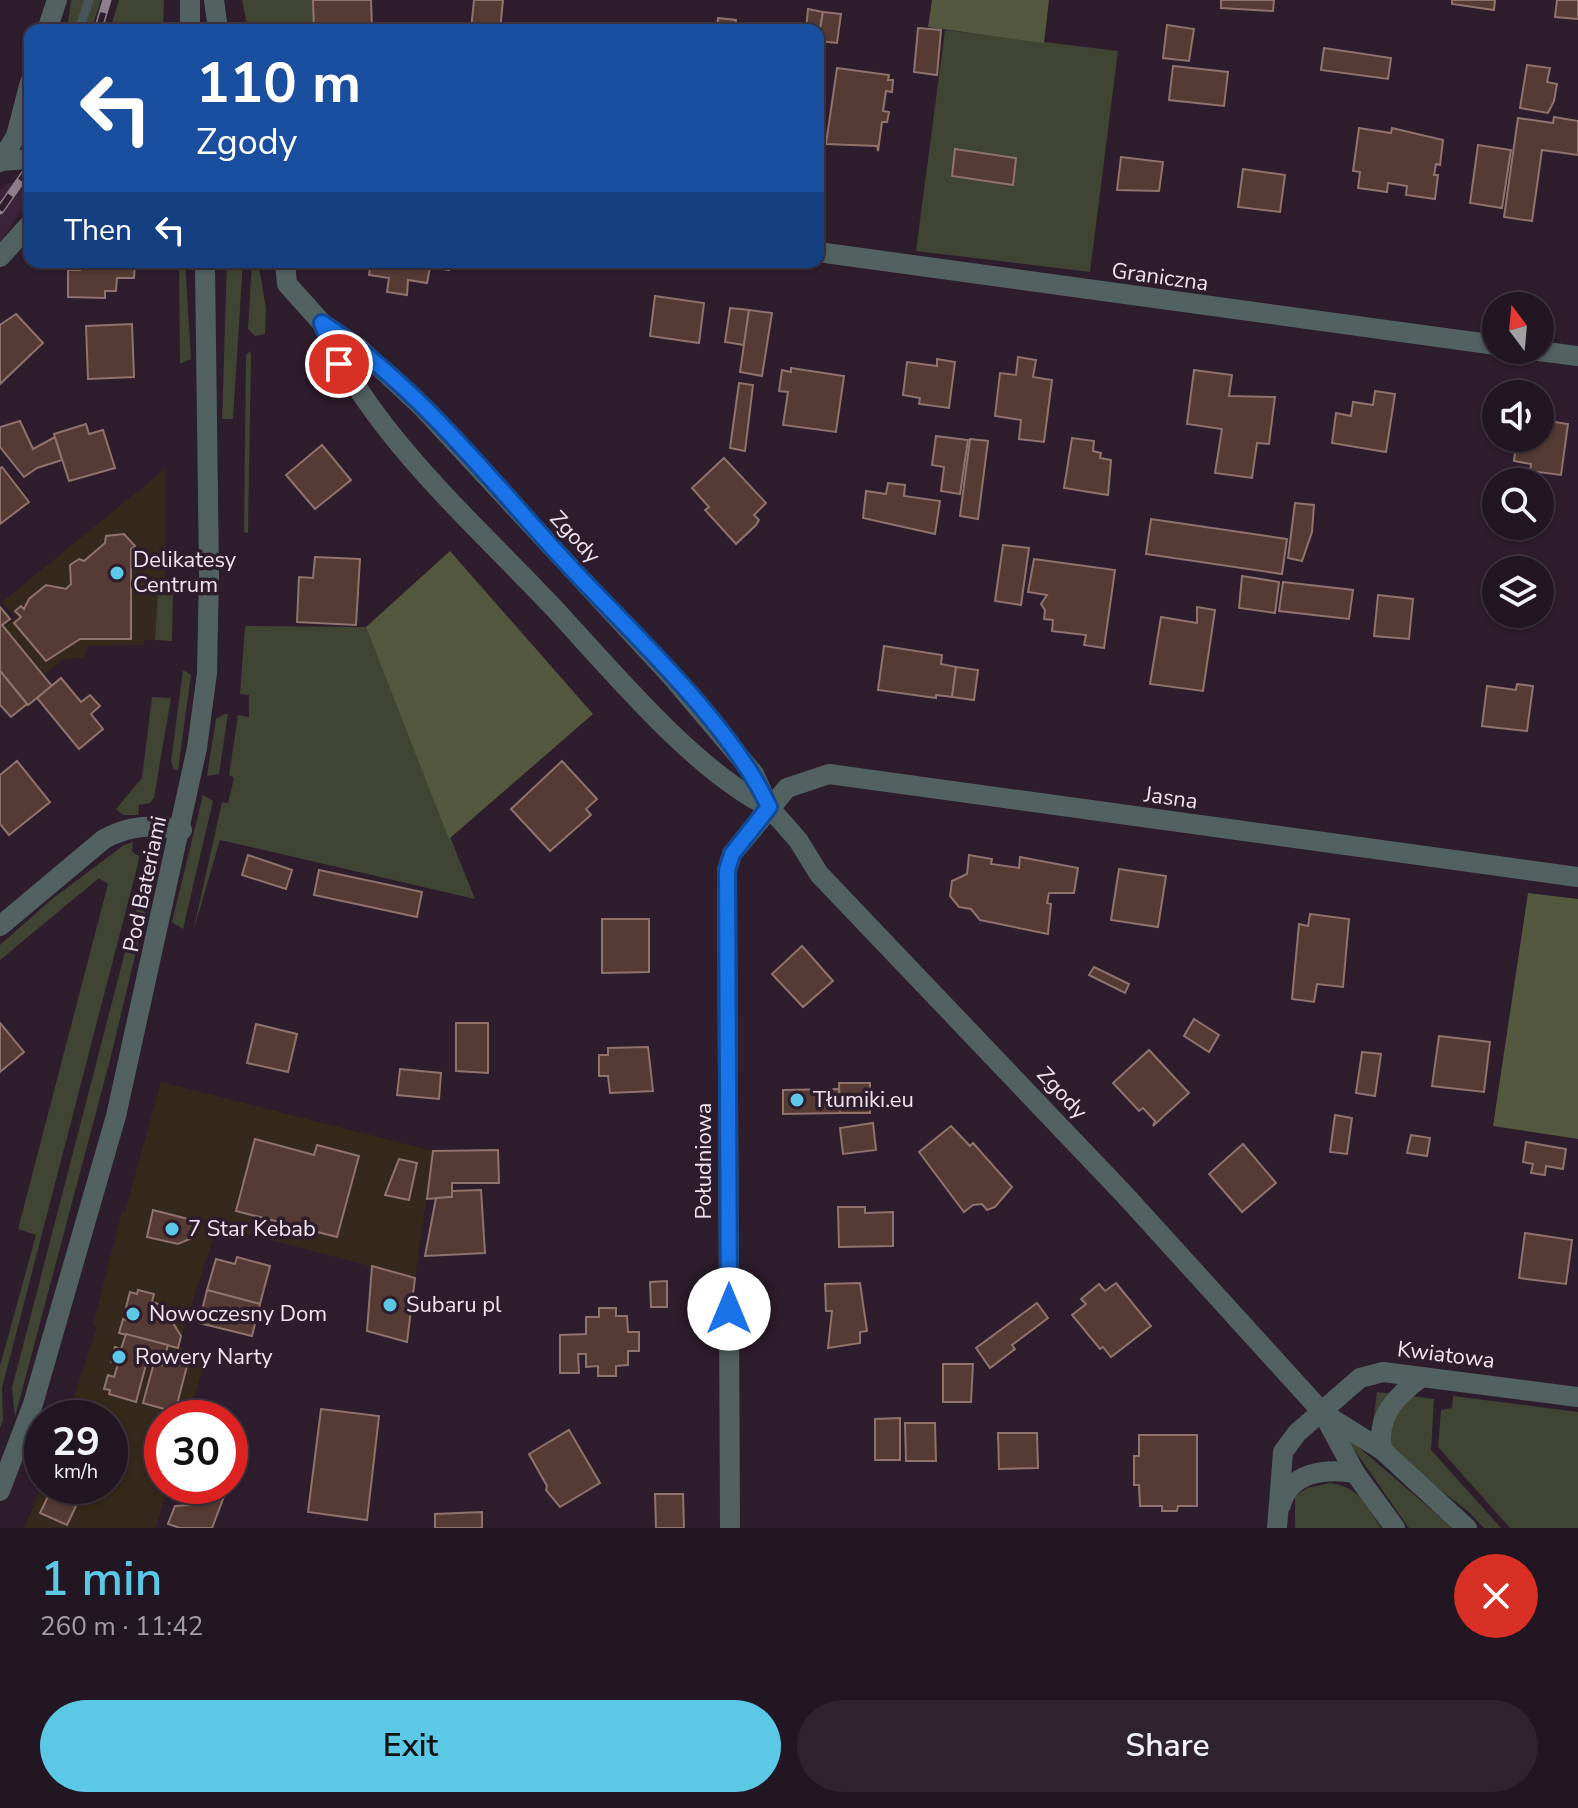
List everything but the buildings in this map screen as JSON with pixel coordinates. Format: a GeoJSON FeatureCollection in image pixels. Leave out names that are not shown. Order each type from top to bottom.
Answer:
{"type":"FeatureCollection","features":[{"type":"Feature","properties":{"kind":"street"},"geometry":{"type":"LineString","coordinates":[[49,24],[57,0]]}},
{"type":"Feature","properties":{"kind":"street"},"geometry":{"type":"LineString","coordinates":[[190,0],[190,24]]}},
{"type":"Feature","properties":{"kind":"street"},"geometry":{"type":"LineString","coordinates":[[214,0],[217,24]]}},
{"type":"Feature","properties":{"kind":"street"},"geometry":{"type":"LineString","coordinates":[[0,161],[16,136],[24,105]]}},
{"type":"Feature","properties":{"kind":"street"},"geometry":{"type":"LineString","coordinates":[[0,161],[24,159]]}},
{"type":"Feature","properties":{"kind":"street"},"geometry":{"type":"LineString","coordinates":[[0,257],[24,231]]}},
{"type":"Feature","properties":{"kind":"street","name":"Graniczna"},"geometry":{"type":"LineString","coordinates":[[824,253],[1482,343]]}},
{"type":"Feature","properties":{"kind":"street","name":"Pod Bateriami"},"geometry":{"type":"LineString","coordinates":[[0,1491],[33,1404],[116,1116],[182,830],[207,673],[209,449],[205,268]]}},
{"type":"Feature","properties":{"kind":"street","name":"Zgody"},"geometry":{"type":"LineString","coordinates":[[286,268],[287,284],[322,323],[359,348],[423,408],[672,677],[754,774],[769,807],[798,840],[819,874],[1124,1194],[1323,1413]]}},
{"type":"Feature","properties":{"kind":"street","name":"Zgody"},"geometry":{"type":"LineString","coordinates":[[322,323],[339,364],[402,445],[643,703],[739,793],[769,807]]}},
{"type":"Feature","properties":{"kind":"street"},"geometry":{"type":"LineString","coordinates":[[1554,353],[1578,356]]}},
{"type":"Feature","properties":{"kind":"street","name":"Jasna"},"geometry":{"type":"LineString","coordinates":[[769,807],[787,788],[829,774],[1578,877]]}},
{"type":"Feature","properties":{"kind":"street","name":"Południowa"},"geometry":{"type":"LineString","coordinates":[[730,1528],[727,870],[732,854],[769,807]]}},
{"type":"Feature","properties":{"kind":"street"},"geometry":{"type":"LineString","coordinates":[[0,926],[104,839],[124,828],[140,825],[182,830]]}},
{"type":"Feature","properties":{"kind":"street","name":"Kwiatowa"},"geometry":{"type":"LineString","coordinates":[[1277,1524],[1283,1452],[1297,1433],[1360,1378],[1369,1374],[1383,1372],[1578,1397]]}},
{"type":"Feature","properties":{"kind":"street"},"geometry":{"type":"LineString","coordinates":[[1382,1450],[1381,1428],[1388,1409],[1399,1394],[1422,1377]]}},
{"type":"Feature","properties":{"kind":"street"},"geometry":{"type":"LineString","coordinates":[[1323,1413],[1382,1450],[1467,1528]]}},
{"type":"Feature","properties":{"kind":"street"},"geometry":{"type":"LineString","coordinates":[[1323,1413],[1355,1473],[1395,1528]]}},
{"type":"Feature","properties":{"kind":"street"},"geometry":{"type":"LineString","coordinates":[[1277,1524],[1283,1494],[1294,1481],[1335,1470],[1355,1473]]}},
{"type":"Feature","properties":{"kind":"shaded area"},"geometry":{"type":"Polygon","coordinates":[[[24,182],[24,207],[0,242],[0,190],[8,183],[24,182]]]}},
{"type":"Feature","properties":{"kind":"shaded area"},"geometry":{"type":"Polygon","coordinates":[[[165,469],[165,589],[158,589],[155,640],[145,640],[144,645],[88,646],[84,657],[63,660],[44,675],[5,627],[16,617],[2,602],[165,469]]]}},
{"type":"Feature","properties":{"kind":"shaded area"},"geometry":{"type":"Polygon","coordinates":[[[161,1082],[433,1151],[415,1278],[217,1226],[178,1347],[207,1354],[193,1400],[144,1400],[144,1504],[163,1504],[156,1528],[24,1528],[34,1504],[128,1504],[128,1400],[73,1400],[97,1327],[93,1325],[122,1211],[125,1211],[161,1082]]]}},
{"type":"Feature","properties":{"kind":"green space"},"geometry":{"type":"Polygon","coordinates":[[[71,0],[101,0],[93,24],[68,24],[71,0]]]}},
{"type":"Feature","properties":{"kind":"green space"},"geometry":{"type":"Polygon","coordinates":[[[119,0],[164,0],[163,24],[112,24],[119,0]]]}},
{"type":"Feature","properties":{"kind":"green space"},"geometry":{"type":"Polygon","coordinates":[[[242,0],[313,0],[314,24],[247,24],[242,0]]]}},
{"type":"Feature","properties":{"kind":"green space"},"geometry":{"type":"Polygon","coordinates":[[[932,0],[1049,0],[1044,43],[928,27],[932,0]]]}},
{"type":"Feature","properties":{"kind":"green space"},"geometry":{"type":"Polygon","coordinates":[[[945,30],[1118,51],[1090,272],[916,251],[945,30]]]}},
{"type":"Feature","properties":{"kind":"green space"},"geometry":{"type":"Polygon","coordinates":[[[179,268],[185,268],[191,359],[180,364],[179,268]]]}},
{"type":"Feature","properties":{"kind":"green space"},"geometry":{"type":"Polygon","coordinates":[[[227,268],[243,268],[233,419],[222,419],[227,268]]]}},
{"type":"Feature","properties":{"kind":"green space"},"geometry":{"type":"Polygon","coordinates":[[[252,268],[259,268],[266,308],[265,334],[255,336],[248,329],[252,268]]]}},
{"type":"Feature","properties":{"kind":"green space"},"geometry":{"type":"Polygon","coordinates":[[[250,351],[248,533],[244,532],[246,355],[250,351]]]}},
{"type":"Feature","properties":{"kind":"green space"},"geometry":{"type":"Polygon","coordinates":[[[450,551],[593,714],[449,839],[366,627],[450,551]]]}},
{"type":"Feature","properties":{"kind":"green space"},"geometry":{"type":"Polygon","coordinates":[[[158,589],[173,589],[172,641],[155,640],[158,589]]]}},
{"type":"Feature","properties":{"kind":"green space"},"geometry":{"type":"Polygon","coordinates":[[[245,626],[366,627],[475,899],[220,840],[193,932],[222,802],[228,803],[234,778],[229,775],[238,715],[249,717],[249,695],[240,694],[245,626]]]}},
{"type":"Feature","properties":{"kind":"green space"},"geometry":{"type":"Polygon","coordinates":[[[183,670],[191,675],[178,770],[174,770],[171,761],[183,670]]]}},
{"type":"Feature","properties":{"kind":"green space"},"geometry":{"type":"Polygon","coordinates":[[[152,697],[171,698],[154,798],[150,803],[139,805],[138,815],[123,815],[116,809],[142,778],[152,697]]]}},
{"type":"Feature","properties":{"kind":"green space"},"geometry":{"type":"Polygon","coordinates":[[[228,714],[219,774],[207,776],[216,719],[228,714]]]}},
{"type":"Feature","properties":{"kind":"green space"},"geometry":{"type":"Polygon","coordinates":[[[203,795],[213,801],[183,929],[172,922],[203,795]]]}},
{"type":"Feature","properties":{"kind":"green space"},"geometry":{"type":"Polygon","coordinates":[[[133,842],[132,852],[139,856],[138,864],[2,1388],[3,1420],[0,1428],[0,1366],[36,1235],[18,1229],[108,884],[99,878],[0,960],[0,945],[52,899],[124,845],[133,842]]]}},
{"type":"Feature","properties":{"kind":"green space"},"geometry":{"type":"Polygon","coordinates":[[[146,871],[155,873],[111,1056],[15,1417],[12,1388],[146,871]]]}},
{"type":"Feature","properties":{"kind":"green space"},"geometry":{"type":"Polygon","coordinates":[[[1528,893],[1578,899],[1578,1139],[1493,1126],[1528,893]]]}},
{"type":"Feature","properties":{"kind":"green space"},"geometry":{"type":"Polygon","coordinates":[[[1377,1392],[1434,1399],[1431,1450],[1501,1528],[1484,1528],[1469,1512],[1391,1452],[1373,1424],[1377,1392]]]}},
{"type":"Feature","properties":{"kind":"green space"},"geometry":{"type":"Polygon","coordinates":[[[1453,1396],[1578,1412],[1578,1528],[1510,1528],[1438,1447],[1441,1410],[1452,1408],[1453,1396]]]}},
{"type":"Feature","properties":{"kind":"green space"},"geometry":{"type":"Polygon","coordinates":[[[1346,1438],[1349,1439],[1453,1528],[1409,1528],[1346,1438]]]}},
{"type":"Feature","properties":{"kind":"green space"},"geometry":{"type":"Polygon","coordinates":[[[1330,1483],[1356,1493],[1381,1528],[1295,1528],[1295,1496],[1307,1488],[1330,1483]]]}},
{"type":"Feature","properties":{"kind":"waterway"},"geometry":{"type":"LineString","coordinates":[[81,24],[89,0]]}},
{"type":"Feature","properties":{"kind":"railway"},"geometry":{"type":"LineString","coordinates":[[100,24],[107,0]]}},
{"type":"Feature","properties":{"kind":"railway"},"geometry":{"type":"LineString","coordinates":[[0,210],[24,176]]}},
{"type":"Feature","properties":{"kind":"place","name":"Delikatesy Centrum"},"geometry":{"type":"Point","coordinates":[117,573]}},
{"type":"Feature","properties":{"kind":"place","name":"Tłumiki.eu"},"geometry":{"type":"Point","coordinates":[797,1100]}},
{"type":"Feature","properties":{"kind":"place","name":"7 Star Kebab"},"geometry":{"type":"Point","coordinates":[172,1229]}},
{"type":"Feature","properties":{"kind":"place","name":"Subaru pl"},"geometry":{"type":"Point","coordinates":[390,1305]}},
{"type":"Feature","properties":{"kind":"place","name":"Nowoczesny Dom"},"geometry":{"type":"Point","coordinates":[133,1314]}},
{"type":"Feature","properties":{"kind":"place","name":"Rowery Narty"},"geometry":{"type":"Point","coordinates":[119,1357]}},
{"type":"Feature","properties":{"kind":"route"},"geometry":{"type":"LineString","coordinates":[[339,364],[322,323],[359,348],[423,408],[672,677],[754,774],[769,807],[732,854],[727,870],[729,1309]]}}]}
